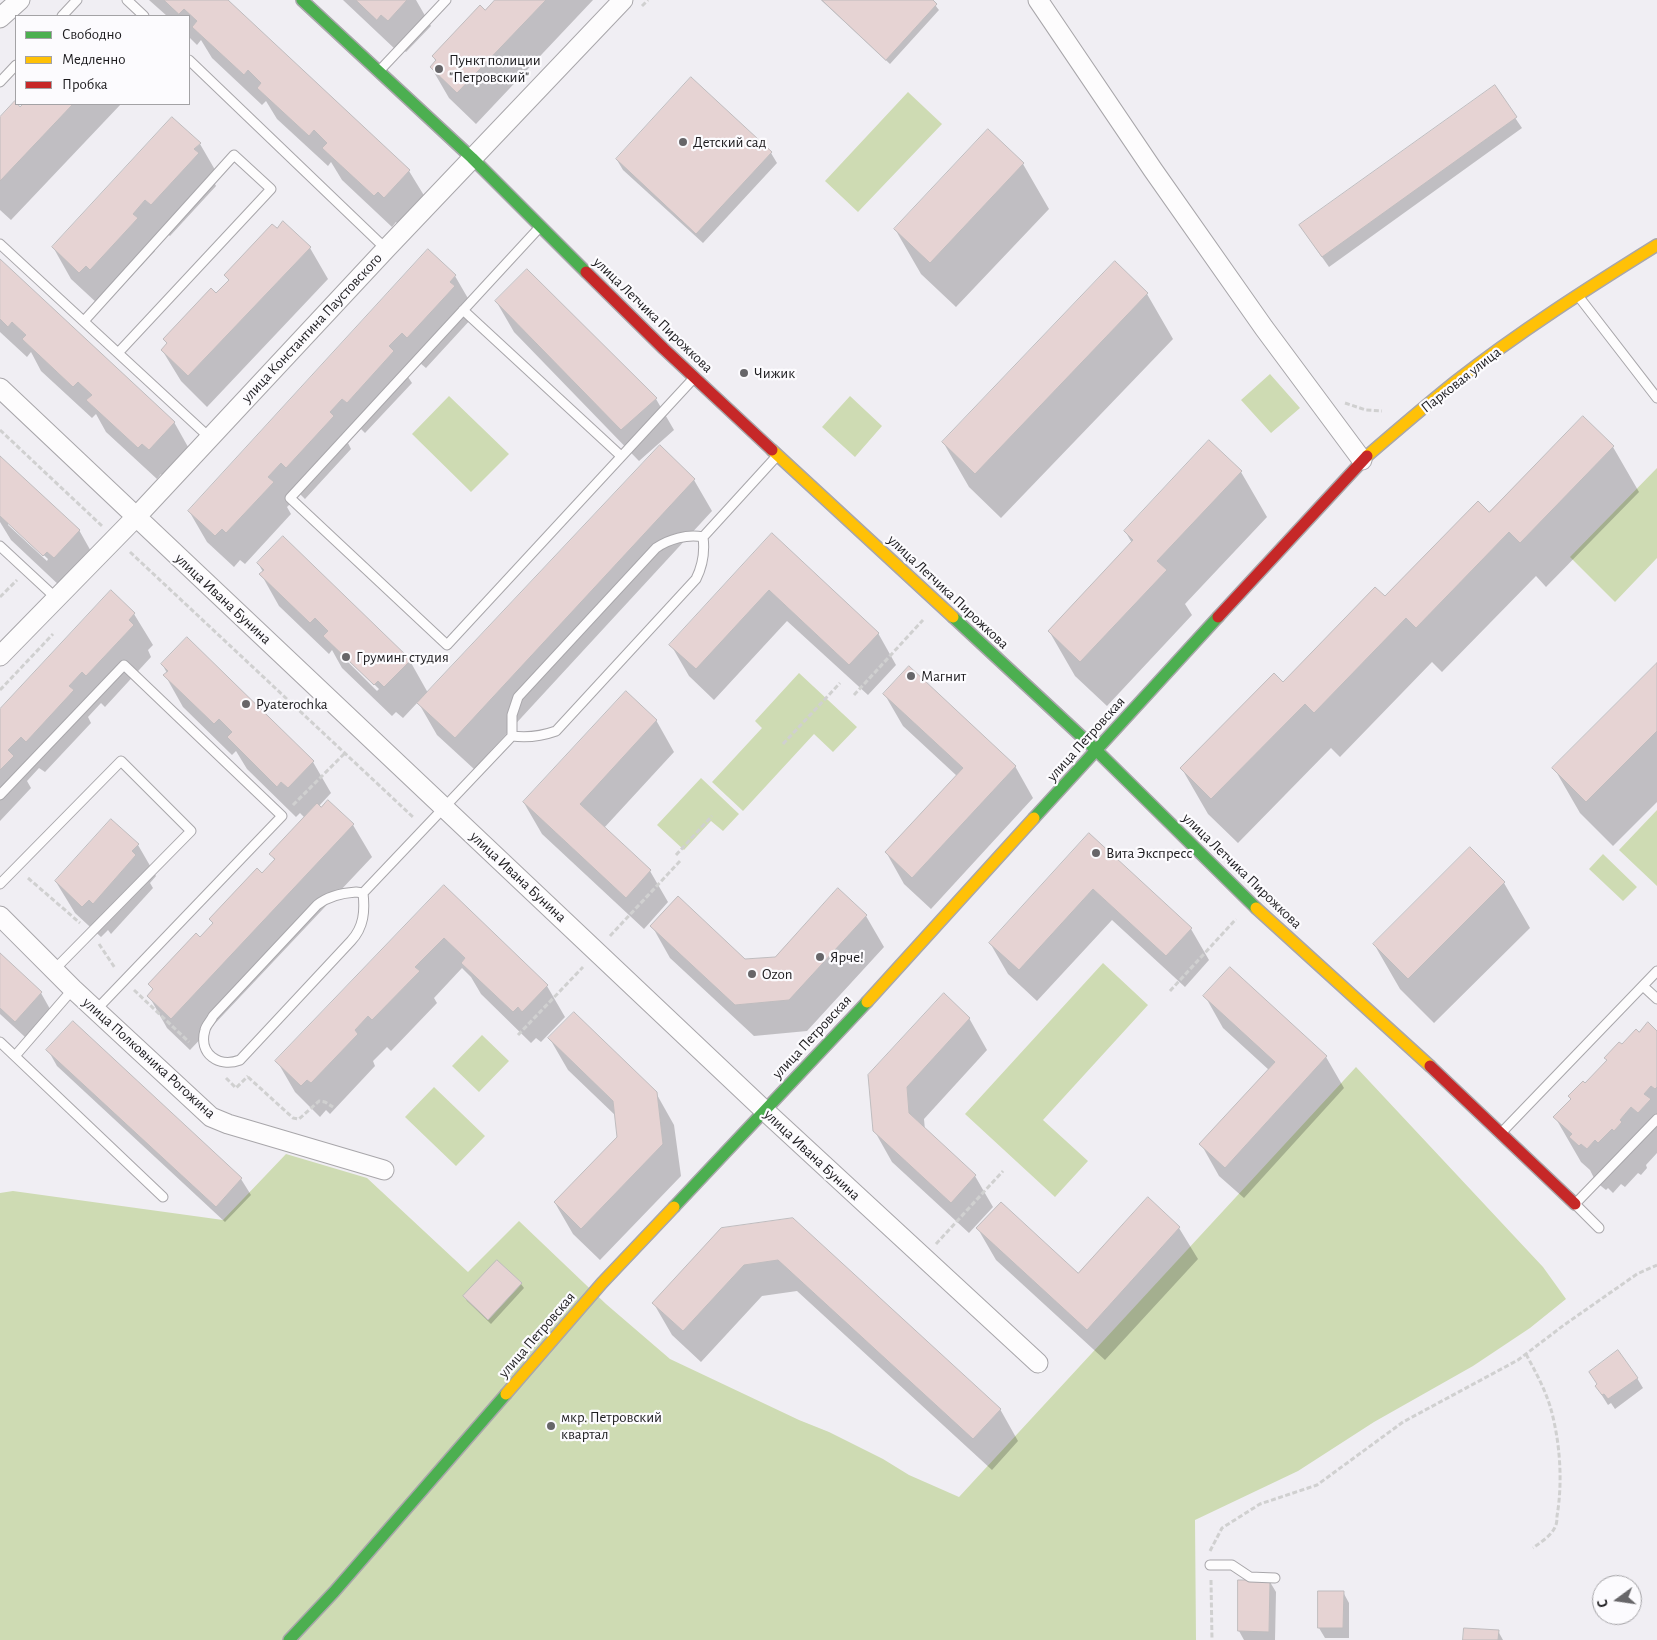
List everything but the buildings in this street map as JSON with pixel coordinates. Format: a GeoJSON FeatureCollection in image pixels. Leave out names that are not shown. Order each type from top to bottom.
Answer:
{"type":"FeatureCollection","features":[{"type":"Feature","properties":{"kind":"street"},"geometry":{"type":"LineString","coordinates":[[0,18],[20,0]]}},
{"type":"Feature","properties":{"kind":"street","name":"улица Летчика Пирожкова"},"geometry":{"type":"LineString","coordinates":[[302,0],[472,158],[694,377],[1096,750],[1274,925],[1392,1030],[1575,1204]]}},
{"type":"Feature","properties":{"kind":"street","name":"улица Константина Паустовского"},"geometry":{"type":"LineString","coordinates":[[0,656],[137,516],[386,249],[623,0]]}},
{"type":"Feature","properties":{"kind":"street"},"geometry":{"type":"LineString","coordinates":[[1038,0],[1158,178],[1264,328],[1362,460]]}},
{"type":"Feature","properties":{"kind":"street","name":"Парковая улица"},"geometry":{"type":"LineString","coordinates":[[1362,460],[1455,382],[1577,295],[1657,245]]}},
{"type":"Feature","properties":{"kind":"street","name":"улица Ивана Бунина"},"geometry":{"type":"LineString","coordinates":[[0,388],[764,1110],[1038,1363]]}},
{"type":"Feature","properties":{"kind":"street","name":"улица Петровская"},"geometry":{"type":"LineString","coordinates":[[289,1640],[334,1592],[602,1283],[803,1071],[1362,460]]}},
{"type":"Feature","properties":{"kind":"street","name":"улица Полковника Рогожина"},"geometry":{"type":"LineString","coordinates":[[0,916],[54,970],[211,1117],[384,1170]]}},
{"type":"Feature","properties":{"kind":"lane"},"geometry":{"type":"LineString","coordinates":[[63,15],[77,0]]}},
{"type":"Feature","properties":{"kind":"lane"},"geometry":{"type":"LineString","coordinates":[[127,0],[143,15]]}},
{"type":"Feature","properties":{"kind":"lane"},"geometry":{"type":"LineString","coordinates":[[379,71],[446,0]]}},
{"type":"Feature","properties":{"kind":"lane"},"geometry":{"type":"LineString","coordinates":[[190,61],[386,249]]}},
{"type":"Feature","properties":{"kind":"lane"},"geometry":{"type":"LineString","coordinates":[[0,82],[15,66]]}},
{"type":"Feature","properties":{"kind":"lane"},"geometry":{"type":"LineString","coordinates":[[84,321],[234,155],[271,189],[118,353]]}},
{"type":"Feature","properties":{"kind":"lane"},"geometry":{"type":"LineString","coordinates":[[541,226],[290,498],[447,645],[694,377]]}},
{"type":"Feature","properties":{"kind":"lane"},"geometry":{"type":"LineString","coordinates":[[0,244],[210,438]]}},
{"type":"Feature","properties":{"kind":"lane"},"geometry":{"type":"LineString","coordinates":[[1577,295],[1657,398]]}},
{"type":"Feature","properties":{"kind":"lane"},"geometry":{"type":"LineString","coordinates":[[463,310],[621,456]]}},
{"type":"Feature","properties":{"kind":"lane"},"geometry":{"type":"LineString","coordinates":[[512,736],[534,736],[556,731],[696,579],[704,556],[703,536],[778,455]]}},
{"type":"Feature","properties":{"kind":"lane"},"geometry":{"type":"LineString","coordinates":[[363,893],[356,892],[338,895],[316,905],[213,1016],[205,1028],[203,1040],[205,1048],[210,1055],[218,1061],[233,1062],[240,1060],[248,1054],[356,935],[364,913],[363,893],[512,736],[512,714],[518,697],[656,548],[677,538],[696,535],[703,536]]}},
{"type":"Feature","properties":{"kind":"lane"},"geometry":{"type":"LineString","coordinates":[[0,546],[56,598]]}},
{"type":"Feature","properties":{"kind":"lane"},"geometry":{"type":"LineString","coordinates":[[0,795],[124,665],[282,816],[96,1010]]}},
{"type":"Feature","properties":{"kind":"lane"},"geometry":{"type":"LineString","coordinates":[[0,884],[120,762],[191,832],[54,970]]}},
{"type":"Feature","properties":{"kind":"lane"},"geometry":{"type":"LineString","coordinates":[[1501,1133],[1657,971]]}},
{"type":"Feature","properties":{"kind":"lane"},"geometry":{"type":"LineString","coordinates":[[1643,986],[1657,1000]]}},
{"type":"Feature","properties":{"kind":"lane"},"geometry":{"type":"LineString","coordinates":[[15,1056],[74,989]]}},
{"type":"Feature","properties":{"kind":"lane"},"geometry":{"type":"LineString","coordinates":[[0,1042],[163,1197]]}},
{"type":"Feature","properties":{"kind":"lane"},"geometry":{"type":"LineString","coordinates":[[1599,1228],[1575,1204],[1657,1119]]}},
{"type":"Feature","properties":{"kind":"lane"},"geometry":{"type":"LineString","coordinates":[[1210,1565],[1232,1565],[1250,1577],[1275,1578]]}},
{"type":"Feature","properties":{"kind":"path"},"geometry":{"type":"LineString","coordinates":[[1344,402],[1366,410],[1386,411]]}},
{"type":"Feature","properties":{"kind":"path"},"geometry":{"type":"LineString","coordinates":[[0,430],[426,828]]}},
{"type":"Feature","properties":{"kind":"path"},"geometry":{"type":"LineString","coordinates":[[0,597],[26,570]]}},
{"type":"Feature","properties":{"kind":"path"},"geometry":{"type":"LineString","coordinates":[[854,695],[938,604]]}},
{"type":"Feature","properties":{"kind":"path"},"geometry":{"type":"LineString","coordinates":[[783,744],[840,683]]}},
{"type":"Feature","properties":{"kind":"path"},"geometry":{"type":"LineString","coordinates":[[282,816],[345,753]]}},
{"type":"Feature","properties":{"kind":"path"},"geometry":{"type":"LineString","coordinates":[[676,855],[712,816]]}},
{"type":"Feature","properties":{"kind":"path"},"geometry":{"type":"LineString","coordinates":[[518,1035],[681,860]]}},
{"type":"Feature","properties":{"kind":"path"},"geometry":{"type":"LineString","coordinates":[[1170,991],[1251,902]]}},
{"type":"Feature","properties":{"kind":"path"},"geometry":{"type":"LineString","coordinates":[[233,1062],[293,1118],[299,1118],[319,1101],[333,1107]]}},
{"type":"Feature","properties":{"kind":"path"},"geometry":{"type":"LineString","coordinates":[[924,1257],[1003,1171]]}},
{"type":"Feature","properties":{"kind":"path"},"geometry":{"type":"LineString","coordinates":[[1212,1640],[1210,1549],[1222,1528],[1260,1504],[1317,1485],[1402,1422],[1518,1360],[1637,1274],[1657,1265]]}},
{"type":"Feature","properties":{"kind":"path"},"geometry":{"type":"LineString","coordinates":[[1526,1354],[1540,1380],[1550,1407],[1557,1442],[1560,1479],[1555,1527],[1546,1539],[1533,1548]]}},
{"type":"Feature","properties":{"kind":"green space"},"geometry":{"type":"Polygon","coordinates":[[[908,92],[942,124],[858,212],[825,181],[908,92]]]}},
{"type":"Feature","properties":{"kind":"green space"},"geometry":{"type":"Polygon","coordinates":[[[1270,374],[1300,408],[1271,433],[1241,400],[1270,374]]]}},
{"type":"Feature","properties":{"kind":"green space"},"geometry":{"type":"Polygon","coordinates":[[[449,396],[509,454],[471,492],[412,434],[449,396]]]}},
{"type":"Feature","properties":{"kind":"green space"},"geometry":{"type":"Polygon","coordinates":[[[850,396],[882,426],[855,457],[822,427],[850,396]]]}},
{"type":"Feature","properties":{"kind":"green space"},"geometry":{"type":"Polygon","coordinates":[[[1657,468],[1657,558],[1615,602],[1570,557],[1657,468]]]}},
{"type":"Feature","properties":{"kind":"green space"},"geometry":{"type":"Polygon","coordinates":[[[799,673],[857,727],[833,752],[814,734],[743,811],[712,782],[762,728],[755,721],[799,673]]]}},
{"type":"Feature","properties":{"kind":"green space"},"geometry":{"type":"Polygon","coordinates":[[[701,778],[739,814],[723,831],[711,821],[684,850],[657,825],[701,778]]]}},
{"type":"Feature","properties":{"kind":"green space"},"geometry":{"type":"Polygon","coordinates":[[[1657,810],[1657,886],[1619,850],[1657,810]]]}},
{"type":"Feature","properties":{"kind":"green space"},"geometry":{"type":"Polygon","coordinates":[[[1603,854],[1637,887],[1623,901],[1589,869],[1603,854]]]}},
{"type":"Feature","properties":{"kind":"green space"},"geometry":{"type":"Polygon","coordinates":[[[1103,963],[1148,1005],[1043,1120],[1088,1161],[1055,1197],[965,1114],[1103,963]]]}},
{"type":"Feature","properties":{"kind":"green space"},"geometry":{"type":"Polygon","coordinates":[[[482,1035],[509,1061],[479,1092],[452,1066],[482,1035]]]}},
{"type":"Feature","properties":{"kind":"green space"},"geometry":{"type":"Polygon","coordinates":[[[1356,1067],[1543,1267],[1566,1299],[1530,1328],[1473,1366],[1374,1422],[1298,1471],[1195,1520],[1196,1640],[0,1640],[0,1193],[13,1191],[223,1220],[286,1154],[367,1178],[468,1272],[519,1221],[606,1304],[670,1359],[799,1420],[829,1432],[883,1459],[909,1475],[959,1497],[1356,1067]]]}},
{"type":"Feature","properties":{"kind":"green space"},"geometry":{"type":"Polygon","coordinates":[[[434,1087],[485,1136],[456,1166],[405,1117],[434,1087]]]}},
{"type":"Feature","properties":{"kind":"traffic: fast"},"geometry":{"type":"LineString","coordinates":[[302,0],[472,158],[586,272]]}},
{"type":"Feature","properties":{"kind":"traffic: fast"},"geometry":{"type":"LineString","coordinates":[[953,617],[1096,750],[1256,908]]}},
{"type":"Feature","properties":{"kind":"traffic: fast"},"geometry":{"type":"LineString","coordinates":[[1034,818],[1218,617]]}},
{"type":"Feature","properties":{"kind":"traffic: fast"},"geometry":{"type":"LineString","coordinates":[[674,1207],[867,1002]]}},
{"type":"Feature","properties":{"kind":"traffic: fast"},"geometry":{"type":"LineString","coordinates":[[289,1640],[334,1592],[506,1394]]}},
{"type":"Feature","properties":{"kind":"traffic: slow"},"geometry":{"type":"LineString","coordinates":[[1367,456],[1455,382],[1504,346],[1580,294],[1657,245]]}},
{"type":"Feature","properties":{"kind":"traffic: slow"},"geometry":{"type":"LineString","coordinates":[[772,450],[953,617]]}},
{"type":"Feature","properties":{"kind":"traffic: slow"},"geometry":{"type":"LineString","coordinates":[[867,1002],[1034,818]]}},
{"type":"Feature","properties":{"kind":"traffic: slow"},"geometry":{"type":"LineString","coordinates":[[1256,908],[1430,1066]]}},
{"type":"Feature","properties":{"kind":"traffic: slow"},"geometry":{"type":"LineString","coordinates":[[506,1394],[602,1283],[674,1207]]}},
{"type":"Feature","properties":{"kind":"traffic: jam"},"geometry":{"type":"LineString","coordinates":[[586,272],[664,349],[772,450]]}},
{"type":"Feature","properties":{"kind":"traffic: jam"},"geometry":{"type":"LineString","coordinates":[[1218,617],[1367,456]]}},
{"type":"Feature","properties":{"kind":"traffic: jam"},"geometry":{"type":"LineString","coordinates":[[1430,1066],[1575,1204]]}},
{"type":"Feature","properties":{"kind":"place","name":"Пункт полиции \"Петровский\""},"geometry":{"type":"Point","coordinates":[439,69]}},
{"type":"Feature","properties":{"kind":"place","name":"Детский сад"},"geometry":{"type":"Point","coordinates":[683,142]}},
{"type":"Feature","properties":{"kind":"place","name":"Чижик"},"geometry":{"type":"Point","coordinates":[744,373]}},
{"type":"Feature","properties":{"kind":"place","name":"Груминг студия"},"geometry":{"type":"Point","coordinates":[346,657]}},
{"type":"Feature","properties":{"kind":"place","name":"Магнит"},"geometry":{"type":"Point","coordinates":[911,676]}},
{"type":"Feature","properties":{"kind":"place","name":"Pyaterochka"},"geometry":{"type":"Point","coordinates":[246,704]}},
{"type":"Feature","properties":{"kind":"place","name":"Вита Экспресс"},"geometry":{"type":"Point","coordinates":[1096,853]}},
{"type":"Feature","properties":{"kind":"place","name":"Ярче!"},"geometry":{"type":"Point","coordinates":[820,957]}},
{"type":"Feature","properties":{"kind":"place","name":"Ozon"},"geometry":{"type":"Point","coordinates":[752,974]}},
{"type":"Feature","properties":{"kind":"place","name":"мкр. Петровский квартал"},"geometry":{"type":"Point","coordinates":[551,1426]}}]}
